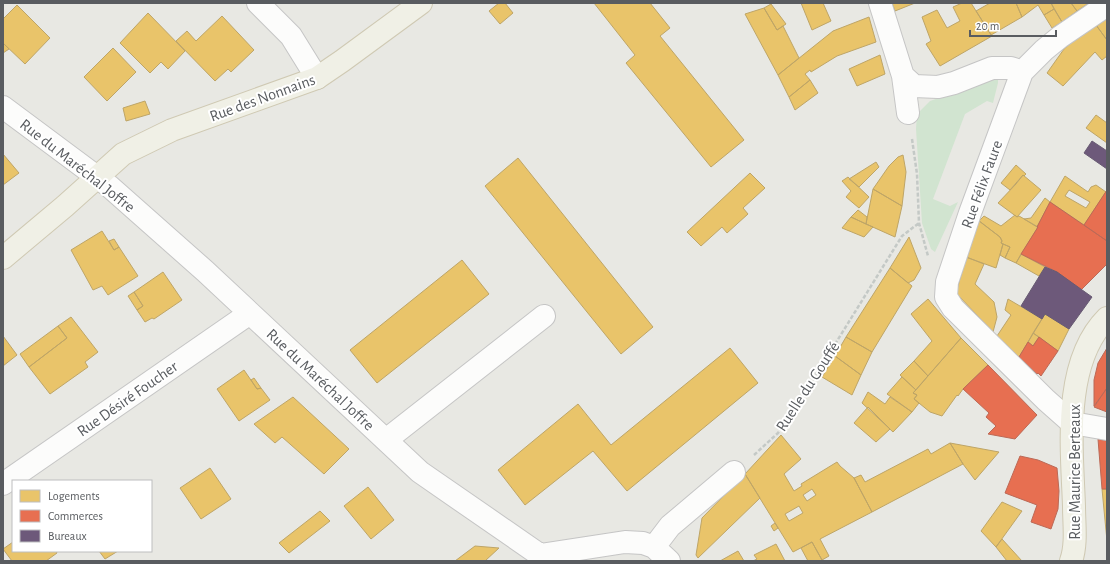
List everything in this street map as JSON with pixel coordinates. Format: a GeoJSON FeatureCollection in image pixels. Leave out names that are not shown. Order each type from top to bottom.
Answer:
{"type":"FeatureCollection","features":[{"type":"Feature","properties":{"kind":"main road","name":"Rue des Nonnains"},"geometry":{"type":"LineString","coordinates":[[3,258],[98,178],[123,154],[172,130],[318,78],[421,3]]}},
{"type":"Feature","properties":{"kind":"main road","name":"Rue Maurice Berteaux"},"geometry":{"type":"LineString","coordinates":[[1070,561],[1075,538],[1072,422],[1077,376],[1089,342],[1107,318]]}},
{"type":"Feature","properties":{"kind":"street"},"geometry":{"type":"LineString","coordinates":[[258,3],[291,36],[318,78]]}},
{"type":"Feature","properties":{"kind":"street"},"geometry":{"type":"LineString","coordinates":[[880,3],[903,76],[908,113]]}},
{"type":"Feature","properties":{"kind":"street","name":"Rue Félix Faure"},"geometry":{"type":"LineString","coordinates":[[1072,422],[1046,400],[953,308],[946,297],[947,282],[970,213],[1022,72],[1038,55],[1060,37],[1107,5]]}},
{"type":"Feature","properties":{"kind":"street"},"geometry":{"type":"LineString","coordinates":[[903,76],[914,86],[938,87],[954,83],[992,68],[1011,68],[1022,72]]}},
{"type":"Feature","properties":{"kind":"street","name":"Rue du Maréchal Joffre"},"geometry":{"type":"LineString","coordinates":[[3,107],[109,186],[205,271],[420,472],[540,555],[590,554],[625,542],[643,543],[661,554]]}},
{"type":"Feature","properties":{"kind":"street","name":"Rue Désiré Foucher"},"geometry":{"type":"LineString","coordinates":[[3,484],[250,313]]}},
{"type":"Feature","properties":{"kind":"street"},"geometry":{"type":"LineString","coordinates":[[386,440],[544,316]]}},
{"type":"Feature","properties":{"kind":"street"},"geometry":{"type":"LineString","coordinates":[[1072,422],[1107,429]]}},
{"type":"Feature","properties":{"kind":"street"},"geometry":{"type":"LineString","coordinates":[[661,554],[670,526],[734,472]]}},
{"type":"Feature","properties":{"kind":"path","name":"Ruelle du Gouffé"},"geometry":{"type":"LineString","coordinates":[[734,472],[778,434],[902,236],[919,223],[917,174],[908,113]]}},
{"type":"Feature","properties":{"kind":"green space"},"geometry":{"type":"Polygon","coordinates":[[[993,79],[998,79],[998,83],[993,103],[987,101],[965,114],[933,199],[950,206],[958,202],[935,252],[931,249],[922,223],[916,129],[917,114],[930,101],[993,79]]]}},
{"type":"Feature","properties":{"kind":"building: Logements"},"geometry":{"type":"Polygon","coordinates":[[[499,3],[505,3],[513,13],[500,24],[489,11],[499,3]]]}},
{"type":"Feature","properties":{"kind":"building: Logements"},"geometry":{"type":"Polygon","coordinates":[[[594,3],[650,3],[670,28],[660,36],[744,140],[711,167],[626,63],[635,55],[594,3]]]}},
{"type":"Feature","properties":{"kind":"building: Logements"},"geometry":{"type":"Polygon","coordinates":[[[801,3],[823,3],[831,21],[812,30],[801,3]]]}},
{"type":"Feature","properties":{"kind":"building: Logements"},"geometry":{"type":"Polygon","coordinates":[[[892,3],[915,3],[895,11],[892,3]]]}},
{"type":"Feature","properties":{"kind":"building: Logements"},"geometry":{"type":"Polygon","coordinates":[[[962,3],[971,3],[992,36],[940,66],[926,44],[931,41],[922,17],[937,10],[947,28],[960,21],[953,7],[962,3]]]}},
{"type":"Feature","properties":{"kind":"building: Logements"},"geometry":{"type":"Polygon","coordinates":[[[990,3],[1016,3],[1022,17],[991,35],[976,11],[990,3]]]}},
{"type":"Feature","properties":{"kind":"building: Logements"},"geometry":{"type":"Polygon","coordinates":[[[1016,3],[1051,3],[1054,9],[1044,15],[1038,5],[1022,17],[1016,3]]]}},
{"type":"Feature","properties":{"kind":"building: Logements"},"geometry":{"type":"Polygon","coordinates":[[[1051,3],[1071,3],[1077,11],[1062,22],[1051,3]]]}},
{"type":"Feature","properties":{"kind":"building: Logements"},"geometry":{"type":"Polygon","coordinates":[[[1071,3],[1089,3],[1077,11],[1071,3]]]}},
{"type":"Feature","properties":{"kind":"building: Logements"},"geometry":{"type":"Polygon","coordinates":[[[771,4],[786,24],[777,30],[764,8],[771,4]]]}},
{"type":"Feature","properties":{"kind":"building: Logements"},"geometry":{"type":"Polygon","coordinates":[[[17,5],[50,38],[25,64],[3,43],[3,19],[17,5]]]}},
{"type":"Feature","properties":{"kind":"building: Logements"},"geometry":{"type":"Polygon","coordinates":[[[764,8],[777,30],[783,26],[799,58],[778,75],[745,14],[764,8]]]}},
{"type":"Feature","properties":{"kind":"building: Logements"},"geometry":{"type":"Polygon","coordinates":[[[1054,9],[1062,22],[1052,28],[1044,15],[1054,9]]]}},
{"type":"Feature","properties":{"kind":"building: Logements"},"geometry":{"type":"Polygon","coordinates":[[[148,13],[185,51],[168,69],[161,62],[150,73],[120,43],[148,13]]]}},
{"type":"Feature","properties":{"kind":"building: Logements"},"geometry":{"type":"Polygon","coordinates":[[[222,16],[254,50],[231,72],[228,69],[215,81],[176,41],[187,31],[196,41],[222,16]]]}},
{"type":"Feature","properties":{"kind":"building: Logements"},"geometry":{"type":"Polygon","coordinates":[[[869,17],[876,42],[837,56],[811,72],[810,70],[805,74],[810,80],[789,97],[778,75],[833,31],[869,17]]]}},
{"type":"Feature","properties":{"kind":"building: Logements"},"geometry":{"type":"Polygon","coordinates":[[[1107,19],[1107,40],[1096,25],[1107,19]]]}},
{"type":"Feature","properties":{"kind":"building: Logements"},"geometry":{"type":"Polygon","coordinates":[[[1096,25],[1107,40],[1107,56],[1102,60],[1095,52],[1063,86],[1047,73],[1064,49],[1075,39],[1096,25]]]}},
{"type":"Feature","properties":{"kind":"building: Logements"},"geometry":{"type":"Polygon","coordinates":[[[3,43],[9,49],[3,53],[3,43]]]}},
{"type":"Feature","properties":{"kind":"building: Logements"},"geometry":{"type":"Polygon","coordinates":[[[113,48],[136,72],[107,101],[84,77],[113,48]]]}},
{"type":"Feature","properties":{"kind":"building: Logements"},"geometry":{"type":"Polygon","coordinates":[[[880,55],[885,74],[857,86],[849,69],[880,55]]]}},
{"type":"Feature","properties":{"kind":"building: Logements"},"geometry":{"type":"Polygon","coordinates":[[[810,80],[818,93],[795,110],[789,97],[810,80]]]}},
{"type":"Feature","properties":{"kind":"building: Logements"},"geometry":{"type":"Polygon","coordinates":[[[145,101],[150,114],[126,121],[123,108],[145,101]]]}},
{"type":"Feature","properties":{"kind":"building: Logements"},"geometry":{"type":"Polygon","coordinates":[[[1096,115],[1107,123],[1107,143],[1086,128],[1096,115]]]}},
{"type":"Feature","properties":{"kind":"building: Logements"},"geometry":{"type":"Polygon","coordinates":[[[3,154],[19,173],[3,185],[3,154]]]}},
{"type":"Feature","properties":{"kind":"building: Logements"},"geometry":{"type":"Polygon","coordinates":[[[903,155],[906,172],[902,206],[873,189],[889,166],[898,157],[903,155]]]}},
{"type":"Feature","properties":{"kind":"building: Logements"},"geometry":{"type":"Polygon","coordinates":[[[518,158],[653,327],[621,354],[485,186],[518,158]]]}},
{"type":"Feature","properties":{"kind":"building: Logements"},"geometry":{"type":"Polygon","coordinates":[[[876,162],[879,167],[859,187],[849,179],[876,162]]]}},
{"type":"Feature","properties":{"kind":"building: Logements"},"geometry":{"type":"Polygon","coordinates":[[[1016,165],[1026,174],[1024,176],[1023,175],[1010,190],[1001,183],[1016,165]]]}},
{"type":"Feature","properties":{"kind":"building: Logements"},"geometry":{"type":"Polygon","coordinates":[[[750,173],[765,188],[743,208],[748,214],[727,233],[722,227],[701,246],[687,232],[750,173]]]}},
{"type":"Feature","properties":{"kind":"building: Logements"},"geometry":{"type":"Polygon","coordinates":[[[1023,175],[1041,190],[1017,217],[998,203],[1023,175]]]}},
{"type":"Feature","properties":{"kind":"building: Logements"},"geometry":{"type":"Polygon","coordinates":[[[1065,176],[1088,192],[1091,187],[1096,185],[1106,192],[1084,225],[1050,202],[1065,176]],[[1069,190],[1065,196],[1086,208],[1090,202],[1069,190]]]}},
{"type":"Feature","properties":{"kind":"building: Logements"},"geometry":{"type":"Polygon","coordinates":[[[848,177],[869,197],[859,208],[846,197],[851,191],[842,181],[848,177]]]}},
{"type":"Feature","properties":{"kind":"building: Logements"},"geometry":{"type":"Polygon","coordinates":[[[873,189],[902,206],[895,237],[866,224],[873,189]]]}},
{"type":"Feature","properties":{"kind":"building: Logements"},"geometry":{"type":"Polygon","coordinates":[[[1045,198],[1050,202],[1037,227],[1024,219],[1031,218],[1045,198]]]}},
{"type":"Feature","properties":{"kind":"building: Logements"},"geometry":{"type":"Polygon","coordinates":[[[858,210],[867,217],[866,224],[851,217],[858,210]]]}},
{"type":"Feature","properties":{"kind":"building: Logements"},"geometry":{"type":"Polygon","coordinates":[[[1015,215],[1038,227],[1016,263],[1005,258],[1010,247],[1001,243],[1002,241],[1000,237],[979,221],[984,216],[1001,226],[1015,215]]]}},
{"type":"Feature","properties":{"kind":"building: Logements"},"geometry":{"type":"Polygon","coordinates":[[[851,217],[873,227],[864,237],[842,228],[851,217]]]}},
{"type":"Feature","properties":{"kind":"building: Logements"},"geometry":{"type":"Polygon","coordinates":[[[978,220],[1000,237],[1002,241],[1001,243],[1003,244],[996,268],[966,257],[978,220]]]}},
{"type":"Feature","properties":{"kind":"building: Logements"},"geometry":{"type":"Polygon","coordinates":[[[102,231],[114,250],[119,247],[138,276],[108,295],[102,286],[93,290],[71,250],[102,231]]]}},
{"type":"Feature","properties":{"kind":"building: Logements"},"geometry":{"type":"Polygon","coordinates":[[[909,237],[921,268],[914,280],[908,283],[890,268],[909,237]]]}},
{"type":"Feature","properties":{"kind":"building: Logements"},"geometry":{"type":"Polygon","coordinates":[[[114,239],[119,247],[114,250],[109,241],[114,239]]]}},
{"type":"Feature","properties":{"kind":"building: Logements"},"geometry":{"type":"Polygon","coordinates":[[[1003,244],[1010,247],[1005,258],[1000,255],[1003,244]]]}},
{"type":"Feature","properties":{"kind":"building: Logements"},"geometry":{"type":"Polygon","coordinates":[[[1021,254],[1045,267],[1039,276],[1016,263],[1021,254]]]}},
{"type":"Feature","properties":{"kind":"building: Logements"},"geometry":{"type":"Polygon","coordinates":[[[966,257],[984,264],[975,284],[994,302],[997,317],[993,332],[956,293],[966,257]]]}},
{"type":"Feature","properties":{"kind":"building: Logements"},"geometry":{"type":"Polygon","coordinates":[[[462,260],[489,294],[377,383],[350,350],[462,260]]]}},
{"type":"Feature","properties":{"kind":"building: Logements"},"geometry":{"type":"Polygon","coordinates":[[[890,268],[912,286],[872,352],[846,337],[890,268]]]}},
{"type":"Feature","properties":{"kind":"building: Logements"},"geometry":{"type":"Polygon","coordinates":[[[163,272],[182,300],[154,319],[152,318],[145,322],[137,310],[143,306],[134,292],[163,272]]]}},
{"type":"Feature","properties":{"kind":"building: Logements"},"geometry":{"type":"Polygon","coordinates":[[[134,292],[143,306],[137,310],[128,296],[134,292]]]}},
{"type":"Feature","properties":{"kind":"building: Logements"},"geometry":{"type":"Polygon","coordinates":[[[928,299],[961,338],[928,376],[914,361],[932,341],[911,314],[928,299]]]}},
{"type":"Feature","properties":{"kind":"building: Logements"},"geometry":{"type":"Polygon","coordinates":[[[1008,299],[1042,319],[1019,357],[997,336],[1011,315],[1005,310],[1008,299]]]}},
{"type":"Feature","properties":{"kind":"building: Logements"},"geometry":{"type":"Polygon","coordinates":[[[1045,314],[1069,329],[1058,351],[1033,333],[1045,314]]]}},
{"type":"Feature","properties":{"kind":"building: Logements"},"geometry":{"type":"Polygon","coordinates":[[[71,317],[98,352],[85,362],[88,367],[50,394],[29,367],[67,338],[58,326],[71,317]]]}},
{"type":"Feature","properties":{"kind":"building: Logements"},"geometry":{"type":"Polygon","coordinates":[[[58,326],[67,338],[29,367],[20,354],[58,326]]]}},
{"type":"Feature","properties":{"kind":"building: Logements"},"geometry":{"type":"Polygon","coordinates":[[[1033,333],[1039,337],[1033,346],[1028,342],[1033,333]]]}},
{"type":"Feature","properties":{"kind":"building: Logements"},"geometry":{"type":"Polygon","coordinates":[[[3,336],[17,355],[3,366],[3,336]]]}},
{"type":"Feature","properties":{"kind":"building: Logements"},"geometry":{"type":"Polygon","coordinates":[[[846,337],[872,352],[861,375],[835,356],[846,337]]]}},
{"type":"Feature","properties":{"kind":"building: Logements"},"geometry":{"type":"Polygon","coordinates":[[[961,338],[988,365],[963,389],[958,396],[957,395],[942,416],[930,412],[914,399],[917,395],[913,393],[961,338]]]}},
{"type":"Feature","properties":{"kind":"building: Logements"},"geometry":{"type":"Polygon","coordinates":[[[730,348],[758,383],[627,491],[593,451],[525,505],[498,470],[578,404],[611,445],[730,348]]]}},
{"type":"Feature","properties":{"kind":"building: Logements"},"geometry":{"type":"Polygon","coordinates":[[[835,356],[861,375],[852,395],[822,377],[835,356]]]}},
{"type":"Feature","properties":{"kind":"building: Logements"},"geometry":{"type":"Polygon","coordinates":[[[914,361],[928,376],[916,390],[900,375],[914,361]]]}},
{"type":"Feature","properties":{"kind":"building: Logements"},"geometry":{"type":"Polygon","coordinates":[[[244,370],[257,389],[261,388],[270,400],[239,421],[217,389],[244,370]]]}},
{"type":"Feature","properties":{"kind":"building: Logements"},"geometry":{"type":"Polygon","coordinates":[[[902,377],[916,390],[913,393],[917,395],[914,399],[919,403],[912,412],[887,394],[902,377]]]}},
{"type":"Feature","properties":{"kind":"building: Logements"},"geometry":{"type":"Polygon","coordinates":[[[254,378],[261,388],[257,389],[251,380],[254,378]]]}},
{"type":"Feature","properties":{"kind":"building: Logements"},"geometry":{"type":"Polygon","coordinates":[[[868,392],[885,404],[890,397],[912,412],[893,432],[862,403],[868,392]]]}},
{"type":"Feature","properties":{"kind":"building: Logements"},"geometry":{"type":"Polygon","coordinates":[[[293,397],[349,449],[324,474],[282,437],[275,443],[254,424],[293,397]]]}},
{"type":"Feature","properties":{"kind":"building: Logements"},"geometry":{"type":"Polygon","coordinates":[[[868,407],[890,429],[876,442],[854,423],[868,407]]]}},
{"type":"Feature","properties":{"kind":"building: Logements"},"geometry":{"type":"Polygon","coordinates":[[[781,435],[801,459],[784,474],[794,491],[802,486],[801,484],[837,462],[854,478],[872,512],[820,539],[829,556],[822,560],[812,542],[793,552],[745,474],[781,435]],[[812,489],[803,495],[807,501],[816,495],[812,489]],[[799,506],[785,514],[789,521],[803,513],[799,506]]]}},
{"type":"Feature","properties":{"kind":"building: Logements"},"geometry":{"type":"Polygon","coordinates":[[[950,443],[963,464],[872,512],[854,478],[861,475],[865,482],[928,449],[931,454],[950,443]]]}},
{"type":"Feature","properties":{"kind":"building: Logements"},"geometry":{"type":"Polygon","coordinates":[[[950,443],[999,452],[975,480],[950,443]]]}},
{"type":"Feature","properties":{"kind":"building: Logements"},"geometry":{"type":"Polygon","coordinates":[[[210,468],[231,499],[201,519],[180,488],[210,468]]]}},
{"type":"Feature","properties":{"kind":"building: Logements"},"geometry":{"type":"Polygon","coordinates":[[[745,474],[760,498],[698,558],[696,555],[702,518],[745,474]]]}},
{"type":"Feature","properties":{"kind":"building: Logements"},"geometry":{"type":"Polygon","coordinates":[[[368,487],[394,520],[371,539],[344,506],[368,487]]]}},
{"type":"Feature","properties":{"kind":"building: Logements"},"geometry":{"type":"Polygon","coordinates":[[[1102,489],[1107,489],[1107,541],[1102,489]]]}},
{"type":"Feature","properties":{"kind":"building: Logements"},"geometry":{"type":"Polygon","coordinates":[[[1002,502],[1022,511],[996,547],[981,531],[1002,502]]]}},
{"type":"Feature","properties":{"kind":"building: Logements"},"geometry":{"type":"Polygon","coordinates":[[[320,511],[330,521],[289,553],[279,543],[320,511]]]}},
{"type":"Feature","properties":{"kind":"building: Logements"},"geometry":{"type":"Polygon","coordinates":[[[775,523],[778,528],[774,531],[771,526],[775,523]]]}},
{"type":"Feature","properties":{"kind":"building: Logements"},"geometry":{"type":"Polygon","coordinates":[[[1002,539],[1022,561],[1007,561],[996,547],[1002,539]]]}},
{"type":"Feature","properties":{"kind":"building: Logements"},"geometry":{"type":"Polygon","coordinates":[[[812,542],[822,561],[808,561],[801,548],[812,542]]]}},
{"type":"Feature","properties":{"kind":"building: Logements"},"geometry":{"type":"Polygon","coordinates":[[[12,543],[12,552],[57,553],[46,561],[12,561],[3,549],[12,543]]]}},
{"type":"Feature","properties":{"kind":"building: Logements"},"geometry":{"type":"Polygon","coordinates":[[[776,544],[785,561],[753,561],[757,559],[754,555],[776,544]]]}},
{"type":"Feature","properties":{"kind":"building: Logements"},"geometry":{"type":"Polygon","coordinates":[[[475,546],[499,548],[485,561],[455,561],[475,546]]]}},
{"type":"Feature","properties":{"kind":"building: Logements"},"geometry":{"type":"Polygon","coordinates":[[[738,551],[744,561],[720,561],[738,551]]]}},
{"type":"Feature","properties":{"kind":"building: Logements"},"geometry":{"type":"Polygon","coordinates":[[[100,552],[116,552],[105,559],[100,552]]]}},
{"type":"Feature","properties":{"kind":"building: Commerces"},"geometry":{"type":"Polygon","coordinates":[[[1107,190],[1107,241],[1084,225],[1107,190]]]}},
{"type":"Feature","properties":{"kind":"building: Commerces"},"geometry":{"type":"Polygon","coordinates":[[[1050,202],[1107,241],[1107,264],[1081,290],[1057,272],[1021,254],[1038,227],[1050,202]]]}},
{"type":"Feature","properties":{"kind":"building: Commerces"},"geometry":{"type":"Polygon","coordinates":[[[1039,337],[1058,351],[1041,376],[1019,357],[1028,342],[1033,346],[1039,337]]]}},
{"type":"Feature","properties":{"kind":"building: Commerces"},"geometry":{"type":"Polygon","coordinates":[[[1107,348],[1107,388],[1094,406],[1094,380],[1098,363],[1107,348]]]}},
{"type":"Feature","properties":{"kind":"building: Commerces"},"geometry":{"type":"Polygon","coordinates":[[[988,365],[1037,415],[1015,439],[988,434],[996,426],[986,417],[989,413],[963,389],[988,365]]]}},
{"type":"Feature","properties":{"kind":"building: Commerces"},"geometry":{"type":"Polygon","coordinates":[[[1107,388],[1107,412],[1094,407],[1107,388]]]}},
{"type":"Feature","properties":{"kind":"building: Commerces"},"geometry":{"type":"Polygon","coordinates":[[[1098,439],[1107,441],[1107,489],[1102,489],[1098,439]]]}},
{"type":"Feature","properties":{"kind":"building: Commerces"},"geometry":{"type":"Polygon","coordinates":[[[1020,456],[1038,460],[1057,468],[1059,491],[1058,509],[1051,529],[1031,522],[1037,505],[1005,493],[1020,456]]]}},
{"type":"Feature","properties":{"kind":"building: Bureaux"},"geometry":{"type":"Polygon","coordinates":[[[1092,141],[1107,151],[1107,169],[1084,153],[1092,141]]]}},
{"type":"Feature","properties":{"kind":"building: Bureaux"},"geometry":{"type":"Polygon","coordinates":[[[1045,267],[1057,272],[1092,297],[1069,329],[1045,314],[1042,319],[1021,306],[1045,267]]]}}]}
